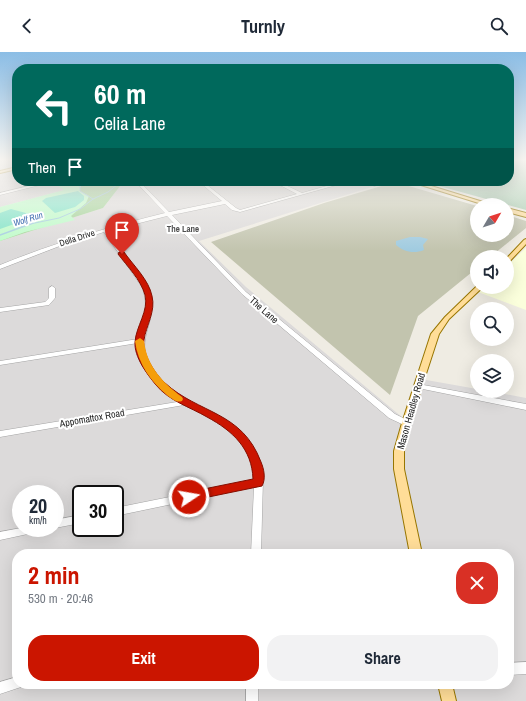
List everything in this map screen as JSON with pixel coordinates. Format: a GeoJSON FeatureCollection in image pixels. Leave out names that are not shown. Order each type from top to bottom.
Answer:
{"type":"FeatureCollection","features":[{"type":"Feature","properties":{"kind":"main road"},"geometry":{"type":"LineString","coordinates":[[441,190],[470,199]]}},
{"type":"Feature","properties":{"kind":"main road"},"geometry":{"type":"LineString","coordinates":[[514,212],[526,215]]}},
{"type":"Feature","properties":{"kind":"main road"},"geometry":{"type":"LineString","coordinates":[[514,254],[526,241]]}},
{"type":"Feature","properties":{"kind":"main road","name":"Mason Headley Road"},"geometry":{"type":"LineString","coordinates":[[415,549],[399,469],[399,451],[431,342],[438,329],[473,294]]}},
{"type":"Feature","properties":{"kind":"main road"},"geometry":{"type":"LineString","coordinates":[[446,689],[449,701]]}},
{"type":"Feature","properties":{"kind":"street"},"geometry":{"type":"LineString","coordinates":[[0,194],[15,190]]}},
{"type":"Feature","properties":{"kind":"street","name":"The Lane"},"geometry":{"type":"LineString","coordinates":[[146,190],[244,293],[392,416],[406,423]]}},
{"type":"Feature","properties":{"kind":"street"},"geometry":{"type":"LineString","coordinates":[[211,190],[236,210],[240,211],[315,190]]}},
{"type":"Feature","properties":{"kind":"street"},"geometry":{"type":"LineString","coordinates":[[293,190],[301,194]]}},
{"type":"Feature","properties":{"kind":"street","name":"Della Drive"},"geometry":{"type":"LineString","coordinates":[[0,267],[55,245],[105,230],[168,214],[226,202]]}},
{"type":"Feature","properties":{"kind":"street"},"geometry":{"type":"LineString","coordinates":[[105,230],[149,295],[150,302],[148,315],[140,341],[144,362],[155,379],[166,390],[184,403],[224,422],[246,442],[251,450],[258,467],[256,549]]}},
{"type":"Feature","properties":{"kind":"street"},"geometry":{"type":"LineString","coordinates":[[0,310],[47,304],[52,298],[52,288]]}},
{"type":"Feature","properties":{"kind":"street"},"geometry":{"type":"LineString","coordinates":[[0,363],[140,341]]}},
{"type":"Feature","properties":{"kind":"street"},"geometry":{"type":"LineString","coordinates":[[418,386],[526,407]]}},
{"type":"Feature","properties":{"kind":"street","name":"Appomattox Road"},"geometry":{"type":"LineString","coordinates":[[0,434],[184,403]]}},
{"type":"Feature","properties":{"kind":"street"},"geometry":{"type":"LineString","coordinates":[[124,510],[258,483]]}},
{"type":"Feature","properties":{"kind":"street"},"geometry":{"type":"LineString","coordinates":[[0,536],[12,533]]}},
{"type":"Feature","properties":{"kind":"street"},"geometry":{"type":"LineString","coordinates":[[514,669],[526,668]]}},
{"type":"Feature","properties":{"kind":"street"},"geometry":{"type":"LineString","coordinates":[[0,688],[12,684]]}},
{"type":"Feature","properties":{"kind":"street"},"geometry":{"type":"LineString","coordinates":[[252,689],[252,701]]}},
{"type":"Feature","properties":{"kind":"shaded area"},"geometry":{"type":"Polygon","coordinates":[[[0,190],[64,190],[0,207],[0,190]]]}},
{"type":"Feature","properties":{"kind":"shaded area"},"geometry":{"type":"Polygon","coordinates":[[[117,190],[361,190],[199,241],[246,287],[403,418],[415,378],[470,388],[470,398],[514,398],[514,396],[526,398],[526,701],[0,701],[0,241],[103,208],[117,190]]]}},
{"type":"Feature","properties":{"kind":"shaded area"},"geometry":{"type":"Polygon","coordinates":[[[367,190],[423,190],[470,204],[470,242],[509,242],[499,250],[470,250],[470,274],[418,316],[390,395],[211,242],[324,203],[367,190]]]}},
{"type":"Feature","properties":{"kind":"shaded area"},"geometry":{"type":"Polygon","coordinates":[[[455,190],[526,190],[526,210],[514,207],[514,198],[483,198],[455,190]]]}},
{"type":"Feature","properties":{"kind":"shaded area"},"geometry":{"type":"Polygon","coordinates":[[[514,217],[526,221],[526,228],[514,238],[514,217]]]}},
{"type":"Feature","properties":{"kind":"shaded area"},"geometry":{"type":"Polygon","coordinates":[[[526,248],[526,310],[514,306],[514,302],[505,302],[483,294],[514,294],[514,259],[526,248]]]}},
{"type":"Feature","properties":{"kind":"green space"},"geometry":{"type":"Polygon","coordinates":[[[63,190],[80,190],[89,196],[86,203],[71,216],[75,220],[25,232],[0,241],[0,207],[63,190]]]}},
{"type":"Feature","properties":{"kind":"green space"},"geometry":{"type":"Polygon","coordinates":[[[117,190],[103,208],[0,241],[0,232],[78,191],[117,190]]]}},
{"type":"Feature","properties":{"kind":"green space"},"geometry":{"type":"Polygon","coordinates":[[[78,191],[84,196],[84,200],[75,207],[55,213],[42,201],[46,198],[78,191]]]}},
{"type":"Feature","properties":{"kind":"green space"},"geometry":{"type":"Polygon","coordinates":[[[11,209],[37,216],[0,229],[0,213],[11,209]]]}},
{"type":"Feature","properties":{"kind":"water"},"geometry":{"type":"Polygon","coordinates":[[[410,237],[428,239],[423,245],[424,250],[409,252],[396,245],[396,241],[410,237]]]}},
{"type":"Feature","properties":{"kind":"waterway"},"geometry":{"type":"LineString","coordinates":[[80,190],[93,199]]}},
{"type":"Feature","properties":{"kind":"waterway","name":"Wolf Run"},"geometry":{"type":"LineString","coordinates":[[93,199],[110,190]]}},
{"type":"Feature","properties":{"kind":"waterway","name":"Wolf Run"},"geometry":{"type":"LineString","coordinates":[[31,224],[59,218],[80,209],[93,199]]}},
{"type":"Feature","properties":{"kind":"waterway","name":"Wolf Run"},"geometry":{"type":"LineString","coordinates":[[0,235],[31,224]]}},
{"type":"Feature","properties":{"kind":"slow traffic"},"geometry":{"type":"LineString","coordinates":[[140,341],[141,351],[147,367],[155,379],[178,399]]}},
{"type":"Feature","properties":{"kind":"district","name":"The Lane"},"geometry":{"type":"Point","coordinates":[183,229]}},
{"type":"Feature","properties":{"kind":"route"},"geometry":{"type":"LineString","coordinates":[[122,254],[149,295],[150,302],[148,315],[140,341],[141,351],[147,367],[155,379],[179,400],[211,414],[236,431],[251,450],[258,467],[258,483],[189,497]]}}]}
